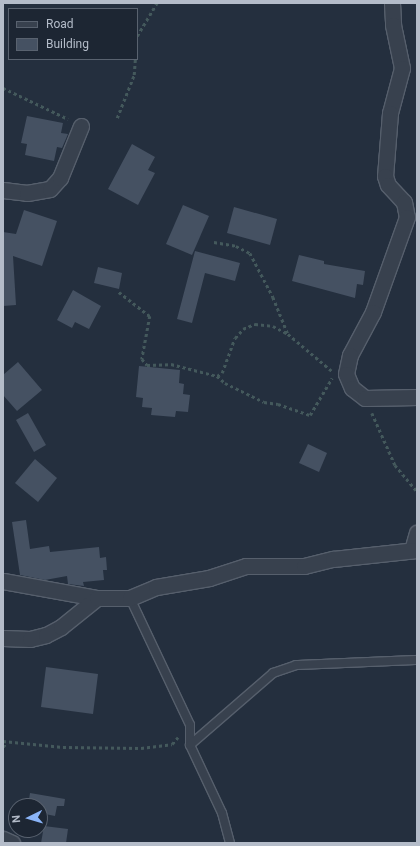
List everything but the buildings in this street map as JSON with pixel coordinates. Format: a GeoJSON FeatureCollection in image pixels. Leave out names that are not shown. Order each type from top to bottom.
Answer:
{"type":"FeatureCollection","features":[{"type":"Feature","properties":{"kind":"street"},"geometry":{"type":"LineString","coordinates":[[392,3],[393,25],[402,68],[390,113],[384,170],[388,184],[406,206],[407,218],[373,312],[347,364],[348,381],[358,395],[365,398],[417,398]]}},
{"type":"Feature","properties":{"kind":"street"},"geometry":{"type":"LineString","coordinates":[[3,190],[32,193],[50,189],[60,178],[81,126]]}},
{"type":"Feature","properties":{"kind":"street"},"geometry":{"type":"LineString","coordinates":[[3,581],[97,598],[130,598],[156,588],[209,578],[246,566],[304,566],[333,559],[415,550],[417,533]]}},
{"type":"Feature","properties":{"kind":"street"},"geometry":{"type":"LineString","coordinates":[[3,638],[30,639],[46,635],[61,627],[97,598]]}},
{"type":"Feature","properties":{"kind":"street"},"geometry":{"type":"LineString","coordinates":[[3,839],[12,843]]}},
{"type":"Feature","properties":{"kind":"lane"},"geometry":{"type":"LineString","coordinates":[[130,598],[190,726],[190,745],[222,813],[230,843]]}},
{"type":"Feature","properties":{"kind":"lane"},"geometry":{"type":"LineString","coordinates":[[190,745],[273,673],[296,665],[417,660]]}},
{"type":"Feature","properties":{"kind":"path"},"geometry":{"type":"LineString","coordinates":[[138,34],[157,3]]}},
{"type":"Feature","properties":{"kind":"path"},"geometry":{"type":"LineString","coordinates":[[116,118],[134,75],[135,60]]}},
{"type":"Feature","properties":{"kind":"path"},"geometry":{"type":"LineString","coordinates":[[3,88],[30,99],[81,126]]}},
{"type":"Feature","properties":{"kind":"path"},"geometry":{"type":"LineString","coordinates":[[214,242],[236,246],[250,254],[273,297],[288,334]]}},
{"type":"Feature","properties":{"kind":"path"},"geometry":{"type":"LineString","coordinates":[[119,292],[150,316],[142,359],[147,365],[171,364],[217,376],[225,383],[264,402],[278,404],[310,415],[335,374],[288,334],[273,326],[255,324],[243,328],[235,338],[222,373],[217,376]]}},
{"type":"Feature","properties":{"kind":"path"},"geometry":{"type":"LineString","coordinates":[[365,398],[395,465],[417,492]]}},
{"type":"Feature","properties":{"kind":"path"},"geometry":{"type":"LineString","coordinates":[[3,747],[5,742],[63,747],[142,748],[172,744],[190,726]]}}]}
